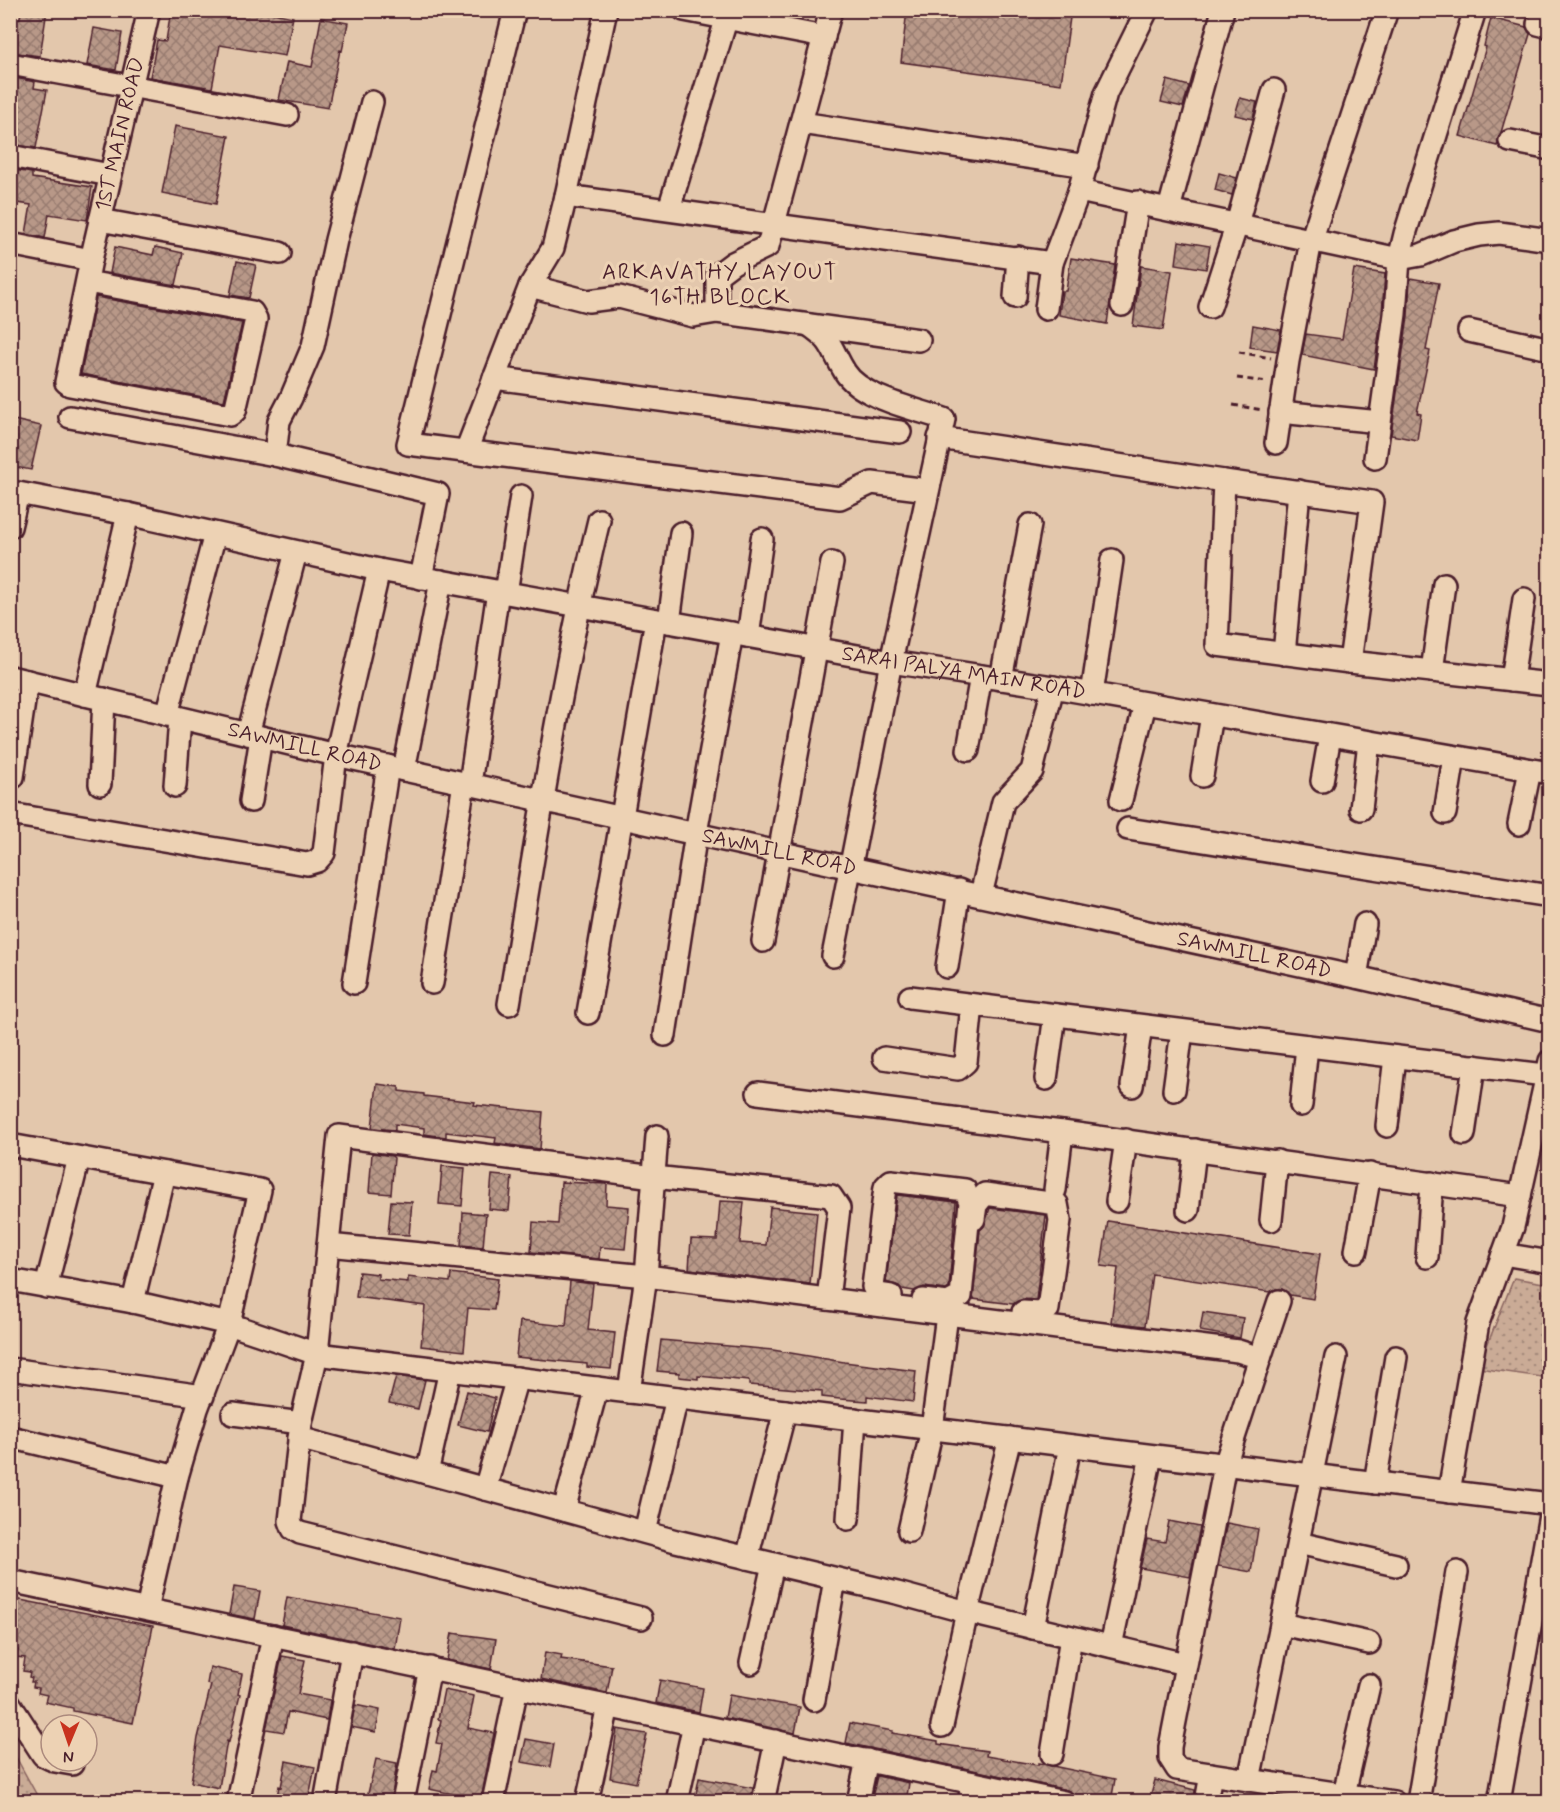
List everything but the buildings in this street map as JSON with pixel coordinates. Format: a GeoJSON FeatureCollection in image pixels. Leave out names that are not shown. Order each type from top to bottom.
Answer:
{"type":"FeatureCollection","features":[{"type":"Feature","properties":{"kind":"street","name":"1ST MAIN ROAD"},"geometry":{"type":"LineString","coordinates":[[87,282],[252,312],[256,319],[235,411],[230,415],[67,384],[91,260],[148,10]]}},
{"type":"Feature","properties":{"kind":"street"},"geometry":{"type":"LineString","coordinates":[[515,10],[408,444],[840,498],[872,483],[928,490]]}},
{"type":"Feature","properties":{"kind":"street"},"geometry":{"type":"LineString","coordinates":[[466,451],[530,286],[553,248],[606,10]]}},
{"type":"Feature","properties":{"kind":"street"},"geometry":{"type":"LineString","coordinates":[[684,10],[824,36]]}},
{"type":"Feature","properties":{"kind":"street"},"geometry":{"type":"LineString","coordinates":[[717,312],[717,275],[733,263],[768,246],[831,10]]}},
{"type":"Feature","properties":{"kind":"street"},"geometry":{"type":"LineString","coordinates":[[1046,309],[1052,263],[1087,166],[1106,93],[1147,10]]}},
{"type":"Feature","properties":{"kind":"street"},"geometry":{"type":"LineString","coordinates":[[1169,209],[1223,10]]}},
{"type":"Feature","properties":{"kind":"street"},"geometry":{"type":"LineString","coordinates":[[1276,442],[1288,361],[1311,241],[1387,10]]}},
{"type":"Feature","properties":{"kind":"street"},"geometry":{"type":"LineString","coordinates":[[1375,459],[1395,315],[1399,259],[1475,10]]}},
{"type":"Feature","properties":{"kind":"street"},"geometry":{"type":"LineString","coordinates":[[669,209],[727,17]]}},
{"type":"Feature","properties":{"kind":"street"},"geometry":{"type":"LineString","coordinates":[[10,64],[287,115]]}},
{"type":"Feature","properties":{"kind":"street"},"geometry":{"type":"LineString","coordinates":[[1210,308],[1237,224],[1275,90]]}},
{"type":"Feature","properties":{"kind":"street"},"geometry":{"type":"LineString","coordinates":[[275,455],[279,421],[313,346],[336,240],[372,102]]}},
{"type":"Feature","properties":{"kind":"street"},"geometry":{"type":"LineString","coordinates":[[801,123],[1087,166]]}},
{"type":"Feature","properties":{"kind":"street"},"geometry":{"type":"LineString","coordinates":[[1510,141],[1550,149]]}},
{"type":"Feature","properties":{"kind":"street"},"geometry":{"type":"LineString","coordinates":[[10,156],[110,174]]}},
{"type":"Feature","properties":{"kind":"street"},"geometry":{"type":"LineString","coordinates":[[1079,191],[1399,259],[1421,255],[1479,235],[1499,233],[1550,240]]}},
{"type":"Feature","properties":{"kind":"street"},"geometry":{"type":"LineString","coordinates":[[566,196],[1052,263]]}},
{"type":"Feature","properties":{"kind":"street"},"geometry":{"type":"LineString","coordinates":[[1122,305],[1138,202]]}},
{"type":"Feature","properties":{"kind":"street"},"geometry":{"type":"LineString","coordinates":[[100,220],[280,253]]}},
{"type":"Feature","properties":{"kind":"street"},"geometry":{"type":"LineString","coordinates":[[10,244],[91,260]]}},
{"type":"Feature","properties":{"kind":"street"},"geometry":{"type":"LineString","coordinates":[[1015,297],[1018,257]]}},
{"type":"Feature","properties":{"kind":"street"},"geometry":{"type":"LineString","coordinates":[[530,286],[588,301],[619,297],[693,316],[717,312],[919,340]]}},
{"type":"Feature","properties":{"kind":"street"},"geometry":{"type":"LineString","coordinates":[[809,325],[826,337],[845,373],[864,391],[944,419],[891,663],[833,956]]}},
{"type":"Feature","properties":{"kind":"street"},"geometry":{"type":"LineString","coordinates":[[1469,331],[1550,349]]}},
{"type":"Feature","properties":{"kind":"street"},"geometry":{"type":"LineString","coordinates":[[494,378],[900,432]]}},
{"type":"Feature","properties":{"kind":"street"},"geometry":{"type":"LineString","coordinates":[[1280,412],[1380,422]]}},
{"type":"Feature","properties":{"kind":"street"},"geometry":{"type":"LineString","coordinates":[[70,417],[275,455],[438,494],[431,579],[354,983]]}},
{"type":"Feature","properties":{"kind":"street"},"geometry":{"type":"LineString","coordinates":[[939,438],[1372,502],[1350,662]]}},
{"type":"Feature","properties":{"kind":"street"},"geometry":{"type":"LineString","coordinates":[[1224,481],[1217,645],[1550,684]]}},
{"type":"Feature","properties":{"kind":"street"},"geometry":{"type":"LineString","coordinates":[[1284,654],[1299,492]]}},
{"type":"Feature","properties":{"kind":"street","name":"SARAI PALYA MAIN ROAD"},"geometry":{"type":"LineString","coordinates":[[10,527],[18,493],[128,514],[379,570],[891,663],[1053,687],[1540,771]]}},
{"type":"Feature","properties":{"kind":"street"},"geometry":{"type":"LineString","coordinates":[[432,982],[521,496]]}},
{"type":"Feature","properties":{"kind":"street"},"geometry":{"type":"LineString","coordinates":[[100,784],[95,697],[128,514]]}},
{"type":"Feature","properties":{"kind":"street"},"geometry":{"type":"LineString","coordinates":[[509,1004],[578,606],[599,520]]}},
{"type":"Feature","properties":{"kind":"street"},"geometry":{"type":"LineString","coordinates":[[968,750],[991,678],[1030,525]]}},
{"type":"Feature","properties":{"kind":"street"},"geometry":{"type":"LineString","coordinates":[[588,1013],[621,817],[681,532]]}},
{"type":"Feature","properties":{"kind":"street"},"geometry":{"type":"LineString","coordinates":[[175,786],[174,716],[215,534]]}},
{"type":"Feature","properties":{"kind":"street"},"geometry":{"type":"LineString","coordinates":[[665,1035],[696,833],[762,539]]}},
{"type":"Feature","properties":{"kind":"street"},"geometry":{"type":"LineString","coordinates":[[251,801],[255,736],[296,552]]}},
{"type":"Feature","properties":{"kind":"street"},"geometry":{"type":"LineString","coordinates":[[1092,694],[1112,560]]}},
{"type":"Feature","properties":{"kind":"street"},"geometry":{"type":"LineString","coordinates":[[763,941],[832,563]]}},
{"type":"Feature","properties":{"kind":"street"},"geometry":{"type":"LineString","coordinates":[[10,814],[307,864],[317,861],[324,853],[336,755],[379,570]]}},
{"type":"Feature","properties":{"kind":"street"},"geometry":{"type":"LineString","coordinates":[[1432,671],[1444,584]]}},
{"type":"Feature","properties":{"kind":"street"},"geometry":{"type":"LineString","coordinates":[[1512,680],[1524,599]]}},
{"type":"Feature","properties":{"kind":"street"},"geometry":{"type":"LineString","coordinates":[[13,777],[19,679]]}},
{"type":"Feature","properties":{"kind":"street","name":"SAWMILL ROAD"},"geometry":{"type":"LineString","coordinates":[[19,679],[336,755],[1356,976],[1550,1021]]}},
{"type":"Feature","properties":{"kind":"street"},"geometry":{"type":"LineString","coordinates":[[981,895],[1003,801],[1032,771],[1053,687]]}},
{"type":"Feature","properties":{"kind":"street"},"geometry":{"type":"LineString","coordinates":[[1121,800],[1145,704]]}},
{"type":"Feature","properties":{"kind":"street"},"geometry":{"type":"LineString","coordinates":[[1202,776],[1212,716]]}},
{"type":"Feature","properties":{"kind":"street"},"geometry":{"type":"LineString","coordinates":[[1322,781],[1330,736]]}},
{"type":"Feature","properties":{"kind":"street"},"geometry":{"type":"LineString","coordinates":[[1361,809],[1369,742]]}},
{"type":"Feature","properties":{"kind":"street"},"geometry":{"type":"LineString","coordinates":[[1445,813],[1454,757]]}},
{"type":"Feature","properties":{"kind":"street"},"geometry":{"type":"LineString","coordinates":[[1520,824],[1540,771]]}},
{"type":"Feature","properties":{"kind":"street"},"geometry":{"type":"LineString","coordinates":[[1128,829],[1550,896]]}},
{"type":"Feature","properties":{"kind":"street"},"geometry":{"type":"LineString","coordinates":[[946,967],[959,890]]}},
{"type":"Feature","properties":{"kind":"street"},"geometry":{"type":"LineString","coordinates":[[1356,976],[1365,924]]}},
{"type":"Feature","properties":{"kind":"street"},"geometry":{"type":"LineString","coordinates":[[910,998],[1474,1066],[1547,1068],[1513,1227],[1478,1323],[1449,1492]]}},
{"type":"Feature","properties":{"kind":"street"},"geometry":{"type":"LineString","coordinates":[[884,1058],[958,1069],[966,1062],[972,1005]]}},
{"type":"Feature","properties":{"kind":"street"},"geometry":{"type":"LineString","coordinates":[[1046,1079],[1054,1015]]}},
{"type":"Feature","properties":{"kind":"street"},"geometry":{"type":"LineString","coordinates":[[1132,1086],[1141,1026]]}},
{"type":"Feature","properties":{"kind":"street"},"geometry":{"type":"LineString","coordinates":[[1174,1090],[1182,1031]]}},
{"type":"Feature","properties":{"kind":"street"},"geometry":{"type":"LineString","coordinates":[[1301,1105],[1307,1046]]}},
{"type":"Feature","properties":{"kind":"street"},"geometry":{"type":"LineString","coordinates":[[1387,1126],[1395,1057]]}},
{"type":"Feature","properties":{"kind":"street"},"geometry":{"type":"LineString","coordinates":[[1464,1134],[1474,1066]]}},
{"type":"Feature","properties":{"kind":"street"},"geometry":{"type":"LineString","coordinates":[[758,1093],[1126,1140],[1520,1196]]}},
{"type":"Feature","properties":{"kind":"street"},"geometry":{"type":"LineString","coordinates":[[1055,1190],[1062,1132]]}},
{"type":"Feature","properties":{"kind":"street"},"geometry":{"type":"LineString","coordinates":[[641,1618],[300,1533],[293,1529],[290,1521],[300,1431],[317,1354],[339,1136],[654,1177],[831,1196],[840,1208],[828,1299]]}},
{"type":"Feature","properties":{"kind":"street"},"geometry":{"type":"LineString","coordinates":[[629,1392],[645,1276],[657,1136]]}},
{"type":"Feature","properties":{"kind":"street"},"geometry":{"type":"LineString","coordinates":[[1117,1201],[1126,1140]]}},
{"type":"Feature","properties":{"kind":"street"},"geometry":{"type":"LineString","coordinates":[[10,1145],[260,1191],[229,1324],[197,1409],[177,1477],[147,1609]]}},
{"type":"Feature","properties":{"kind":"street"},"geometry":{"type":"LineString","coordinates":[[1188,1210],[1195,1150]]}},
{"type":"Feature","properties":{"kind":"street"},"geometry":{"type":"LineString","coordinates":[[46,1287],[79,1158]]}},
{"type":"Feature","properties":{"kind":"street"},"geometry":{"type":"LineString","coordinates":[[1271,1220],[1277,1161]]}},
{"type":"Feature","properties":{"kind":"street"},"geometry":{"type":"LineString","coordinates":[[133,1302],[164,1173]]}},
{"type":"Feature","properties":{"kind":"street"},"geometry":{"type":"LineString","coordinates":[[1356,1251],[1370,1174]]}},
{"type":"Feature","properties":{"kind":"street"},"geometry":{"type":"LineString","coordinates":[[328,1245],[645,1276],[828,1299],[890,1301],[948,1303],[961,1296],[970,1202],[965,1191],[891,1181],[885,1186],[873,1287],[878,1294],[890,1301],[947,1315],[1023,1317],[1048,1309],[1060,1220],[1057,1204],[985,1194],[976,1205],[965,1294],[972,1304],[1023,1317],[1238,1351],[1260,1358]]}},
{"type":"Feature","properties":{"kind":"street"},"geometry":{"type":"LineString","coordinates":[[1427,1257],[1432,1183]]}},
{"type":"Feature","properties":{"kind":"street"},"geometry":{"type":"LineString","coordinates":[[1503,1254],[1550,1262]]}},
{"type":"Feature","properties":{"kind":"street"},"geometry":{"type":"LineString","coordinates":[[10,1280],[133,1302],[229,1324],[317,1354],[1550,1504]]}},
{"type":"Feature","properties":{"kind":"street"},"geometry":{"type":"LineString","coordinates":[[1278,1301],[1225,1465],[1185,1664],[1170,1758],[1178,1769],[1249,1780],[1284,1793],[1356,1797],[1394,1802]]}},
{"type":"Feature","properties":{"kind":"street"},"geometry":{"type":"LineString","coordinates":[[909,1531],[932,1429],[947,1315]]}},
{"type":"Feature","properties":{"kind":"street"},"geometry":{"type":"LineString","coordinates":[[1249,1780],[1336,1357]]}},
{"type":"Feature","properties":{"kind":"street"},"geometry":{"type":"LineString","coordinates":[[1375,1483],[1396,1357]]}},
{"type":"Feature","properties":{"kind":"street"},"geometry":{"type":"LineString","coordinates":[[10,1369],[203,1396]]}},
{"type":"Feature","properties":{"kind":"street"},"geometry":{"type":"LineString","coordinates":[[427,1473],[450,1370]]}},
{"type":"Feature","properties":{"kind":"street"},"geometry":{"type":"LineString","coordinates":[[485,1489],[517,1378]]}},
{"type":"Feature","properties":{"kind":"street"},"geometry":{"type":"LineString","coordinates":[[564,1510],[597,1388]]}},
{"type":"Feature","properties":{"kind":"street"},"geometry":{"type":"LineString","coordinates":[[645,1532],[677,1398]]}},
{"type":"Feature","properties":{"kind":"street"},"geometry":{"type":"LineString","coordinates":[[747,1558],[785,1411]]}},
{"type":"Feature","properties":{"kind":"street"},"geometry":{"type":"LineString","coordinates":[[233,1414],[300,1431],[427,1473],[645,1532],[1185,1664]]}},
{"type":"Feature","properties":{"kind":"street"},"geometry":{"type":"LineString","coordinates":[[848,1519],[855,1419]]}},
{"type":"Feature","properties":{"kind":"street"},"geometry":{"type":"LineString","coordinates":[[10,1437],[177,1477]]}},
{"type":"Feature","properties":{"kind":"street"},"geometry":{"type":"LineString","coordinates":[[942,1726],[967,1612],[1010,1438]]}},
{"type":"Feature","properties":{"kind":"street"},"geometry":{"type":"LineString","coordinates":[[1033,1628],[1070,1446]]}},
{"type":"Feature","properties":{"kind":"street"},"geometry":{"type":"LineString","coordinates":[[1111,1646],[1151,1456]]}},
{"type":"Feature","properties":{"kind":"street"},"geometry":{"type":"LineString","coordinates":[[1499,1802],[1550,1515]]}},
{"type":"Feature","properties":{"kind":"street"},"geometry":{"type":"LineString","coordinates":[[1298,1543],[1396,1565]]}},
{"type":"Feature","properties":{"kind":"street"},"geometry":{"type":"LineString","coordinates":[[751,1663],[773,1564]]}},
{"type":"Feature","properties":{"kind":"street"},"geometry":{"type":"LineString","coordinates":[[1418,1802],[1457,1572]]}},
{"type":"Feature","properties":{"kind":"street"},"geometry":{"type":"LineString","coordinates":[[814,1700],[835,1579]]}},
{"type":"Feature","properties":{"kind":"street"},"geometry":{"type":"LineString","coordinates":[[10,1581],[867,1760],[971,1792],[1064,1802]]}},
{"type":"Feature","properties":{"kind":"street"},"geometry":{"type":"LineString","coordinates":[[1281,1624],[1370,1643]]}},
{"type":"Feature","properties":{"kind":"street"},"geometry":{"type":"LineString","coordinates":[[238,1802],[273,1636]]}},
{"type":"Feature","properties":{"kind":"street"},"geometry":{"type":"LineString","coordinates":[[1052,1754],[1071,1637]]}},
{"type":"Feature","properties":{"kind":"street"},"geometry":{"type":"LineString","coordinates":[[325,1802],[351,1652]]}},
{"type":"Feature","properties":{"kind":"street"},"geometry":{"type":"LineString","coordinates":[[403,1802],[430,1668]]}},
{"type":"Feature","properties":{"kind":"street"},"geometry":{"type":"LineString","coordinates":[[1356,1797],[1369,1685]]}},
{"type":"Feature","properties":{"kind":"street"},"geometry":{"type":"LineString","coordinates":[[493,1802],[517,1687]]}},
{"type":"Feature","properties":{"kind":"street"},"geometry":{"type":"LineString","coordinates":[[10,1704],[39,1749]]}},
{"type":"Feature","properties":{"kind":"street"},"geometry":{"type":"LineString","coordinates":[[587,1802],[608,1706]]}},
{"type":"Feature","properties":{"kind":"street"},"geometry":{"type":"LineString","coordinates":[[677,1802],[694,1724]]}},
{"type":"Feature","properties":{"kind":"street"},"geometry":{"type":"LineString","coordinates":[[763,1802],[776,1741]]}},
{"type":"Feature","properties":{"kind":"street"},"geometry":{"type":"LineString","coordinates":[[858,1802],[867,1760]]}},
{"type":"Feature","properties":{"kind":"street"},"geometry":{"type":"LineString","coordinates":[[1206,1802],[1211,1774]]}},
{"type":"Feature","properties":{"kind":"path"},"geometry":{"type":"LineString","coordinates":[[1239,352],[1288,361]]}},
{"type":"Feature","properties":{"kind":"path"},"geometry":{"type":"LineString","coordinates":[[1238,378],[1284,384]]}},
{"type":"Feature","properties":{"kind":"path"},"geometry":{"type":"LineString","coordinates":[[1233,405],[1280,412]]}},
{"type":"Feature","properties":{"kind":"shaded area"},"geometry":{"type":"Polygon","coordinates":[[[1514,1278],[1549,1284],[1549,1378],[1478,1368],[1514,1278]]]}},
{"type":"Feature","properties":{"kind":"shaded area"},"geometry":{"type":"Polygon","coordinates":[[[11,1748],[40,1801],[11,1801],[11,1748]]]}},
{"type":"Feature","properties":{"kind":"district","name":"ARKAVATHY LAYOUT 16TH BLOCK"},"geometry":{"type":"Point","coordinates":[720,286]}}]}
